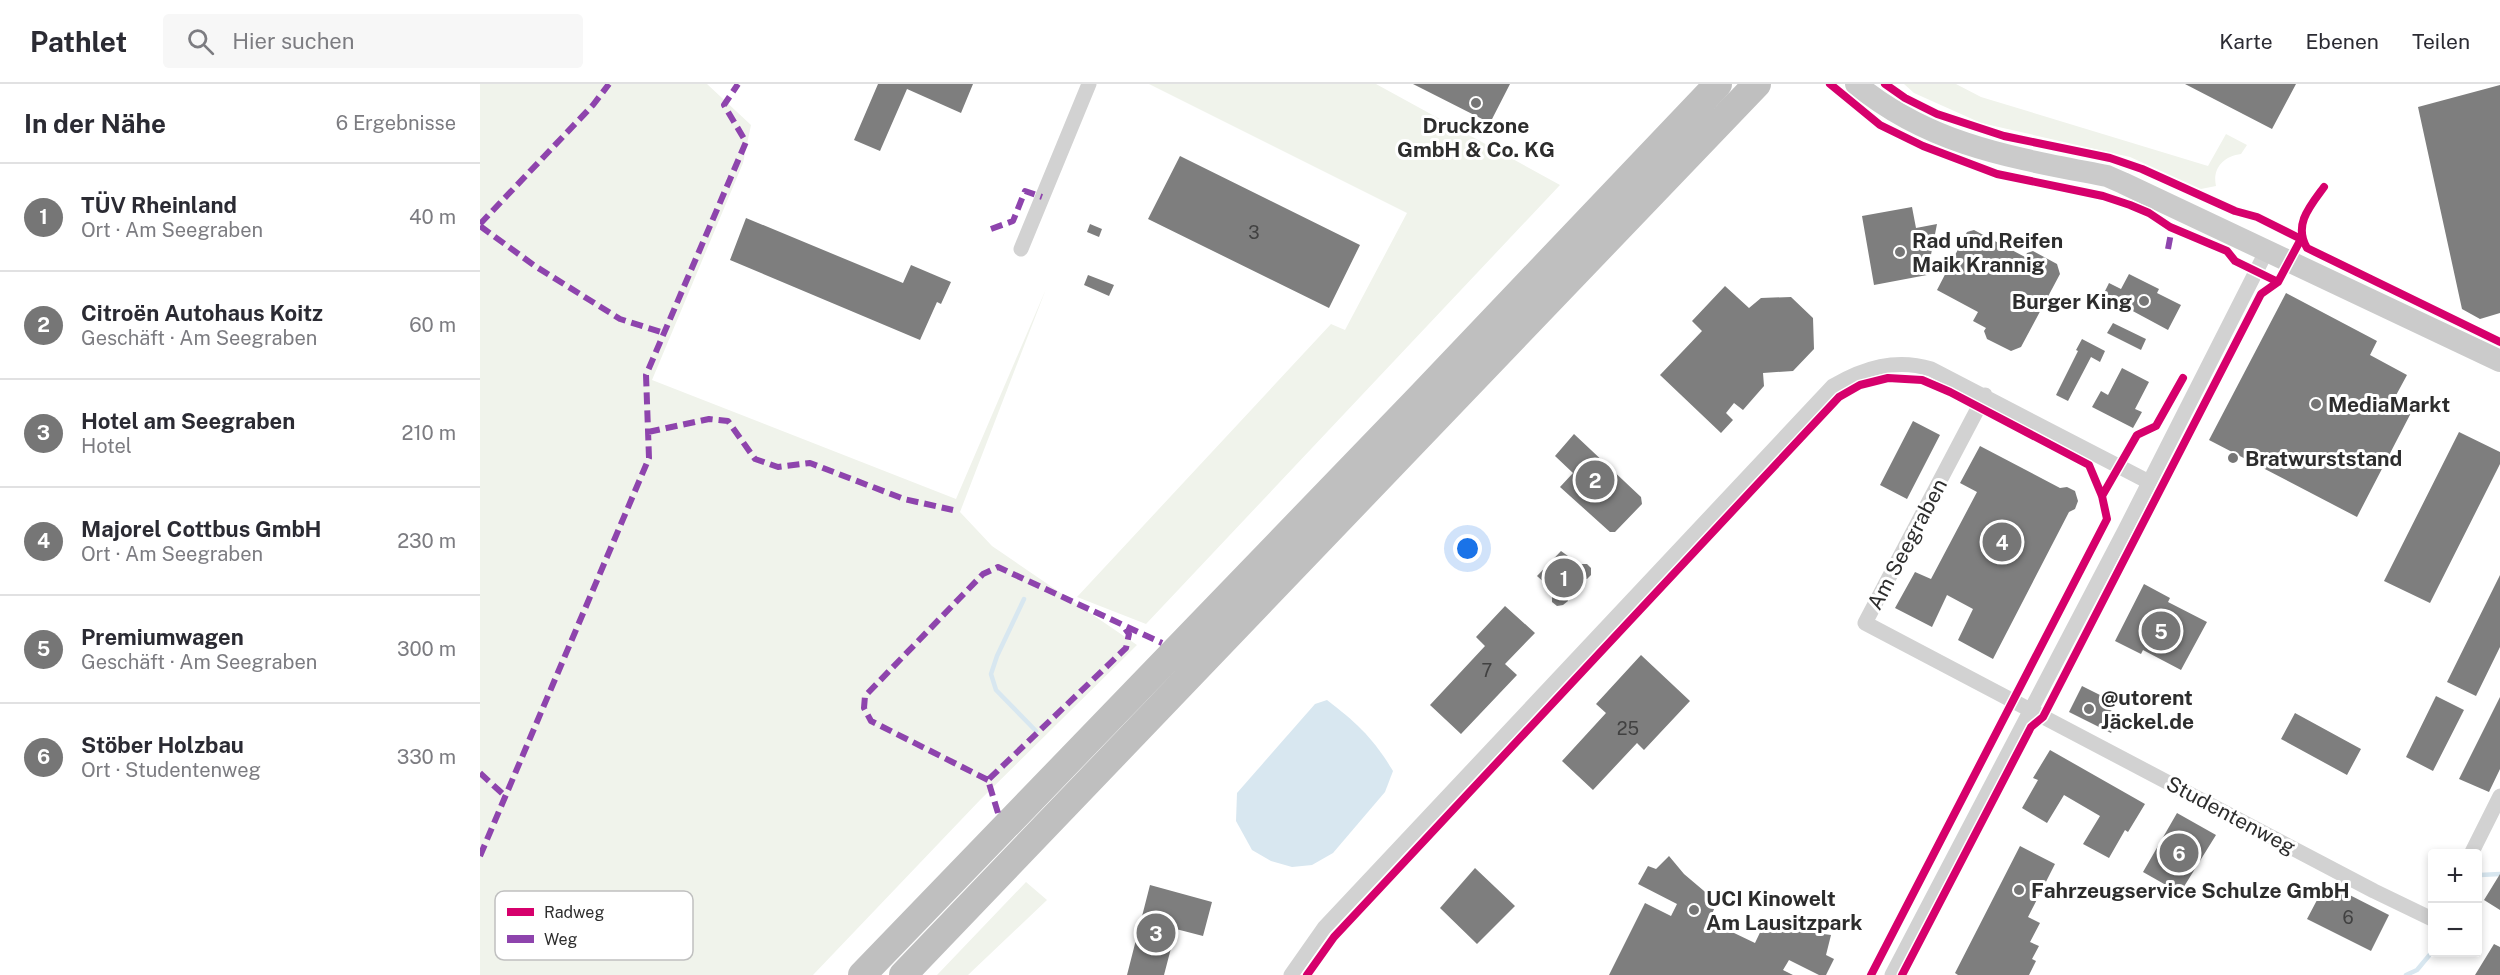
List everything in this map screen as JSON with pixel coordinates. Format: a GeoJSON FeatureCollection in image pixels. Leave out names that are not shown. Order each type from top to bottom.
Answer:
{"type":"FeatureCollection","features":[{"type":"Feature","properties":{"kind":"highway"},"geometry":{"type":"LineString","coordinates":[[862,975],[1420,397],[1718,84]]}},
{"type":"Feature","properties":{"kind":"highway"},"geometry":{"type":"LineString","coordinates":[[903,975],[1757,84]]}},
{"type":"Feature","properties":{"kind":"main road"},"geometry":{"type":"LineString","coordinates":[[1856,84],[1889,109],[1953,140],[1998,155],[2107,176],[2500,361]]}},
{"type":"Feature","properties":{"kind":"street"},"geometry":{"type":"LineString","coordinates":[[1021,249],[1089,84]]}},
{"type":"Feature","properties":{"kind":"street"},"geometry":{"type":"LineString","coordinates":[[1892,975],[2267,250]]}},
{"type":"Feature","properties":{"kind":"street"},"geometry":{"type":"LineString","coordinates":[[1291,975],[1324,928],[1833,386],[1874,368],[1904,364],[1931,369],[2149,482]]}},
{"type":"Feature","properties":{"kind":"street","name":"Am Seegraben"},"geometry":{"type":"LineString","coordinates":[[1985,395],[1865,623],[2030,709]]}},
{"type":"Feature","properties":{"kind":"street","name":"Studentenweg"},"geometry":{"type":"LineString","coordinates":[[2030,709],[2374,891],[2428,917]]}},
{"type":"Feature","properties":{"kind":"street"},"geometry":{"type":"LineString","coordinates":[[2474,849],[2500,796]]}},
{"type":"Feature","properties":{"kind":"shaded area"},"geometry":{"type":"Polygon","coordinates":[[[480,84],[707,84],[751,125],[743,163],[652,380],[956,499],[1046,289],[960,512],[992,546],[1137,645],[981,799],[813,975],[480,975],[480,84]]]}},
{"type":"Feature","properties":{"kind":"shaded area"},"geometry":{"type":"Polygon","coordinates":[[[1149,84],[1376,84],[1560,185],[1146,624],[1077,597],[1331,324],[1345,330],[1407,213],[1149,84]]]}},
{"type":"Feature","properties":{"kind":"shaded area"},"geometry":{"type":"Polygon","coordinates":[[[1904,84],[1956,84],[1981,97],[2208,166],[2226,134],[2247,145],[2241,154],[2229,157],[2221,164],[2216,174],[2216,186],[2201,189],[2130,157],[1981,123],[1914,93],[1904,84]]]}},
{"type":"Feature","properties":{"kind":"shaded area"},"geometry":{"type":"Polygon","coordinates":[[[1327,700],[1364,732],[1393,771],[1385,792],[1333,853],[1312,865],[1292,867],[1271,861],[1252,850],[1236,821],[1237,793],[1315,704],[1327,700]]]}},
{"type":"Feature","properties":{"kind":"shaded area"},"geometry":{"type":"Polygon","coordinates":[[[1026,882],[1047,900],[968,975],[937,975],[1026,882]]]}},
{"type":"Feature","properties":{"kind":"building"},"geometry":{"type":"Polygon","coordinates":[[[878,84],[973,84],[961,113],[907,89],[880,151],[854,140],[878,84]]]}},
{"type":"Feature","properties":{"kind":"building","name":"Druckzone GmbH & Co. KG"},"geometry":{"type":"Polygon","coordinates":[[[1413,84],[1510,84],[1490,123],[1413,84]]]}},
{"type":"Feature","properties":{"kind":"building"},"geometry":{"type":"Polygon","coordinates":[[[2185,84],[2296,84],[2272,129],[2185,84]]]}},
{"type":"Feature","properties":{"kind":"building"},"geometry":{"type":"Polygon","coordinates":[[[2500,85],[2500,313],[2480,319],[2462,309],[2418,107],[2500,85]]]}},
{"type":"Feature","properties":{"kind":"building"},"geometry":{"type":"Polygon","coordinates":[[[1180,156],[1360,245],[1329,308],[1148,219],[1180,156]]]}},
{"type":"Feature","properties":{"kind":"building","name":"Rad und Reifen Maik Krannig"},"geometry":{"type":"Polygon","coordinates":[[[1912,207],[1916,228],[1937,224],[1927,275],[1874,285],[1862,216],[1912,207]]]}},
{"type":"Feature","properties":{"kind":"building"},"geometry":{"type":"Polygon","coordinates":[[[746,218],[903,283],[911,265],[951,282],[941,304],[937,302],[920,340],[730,260],[746,218]]]}},
{"type":"Feature","properties":{"kind":"building"},"geometry":{"type":"Polygon","coordinates":[[[1090,224],[1102,229],[1099,237],[1087,232],[1090,224]]]}},
{"type":"Feature","properties":{"kind":"building"},"geometry":{"type":"Polygon","coordinates":[[[1974,230],[2025,257],[2027,253],[2033,251],[2057,264],[2060,274],[2021,347],[2011,351],[1987,339],[1984,331],[1986,328],[1973,321],[1978,312],[1937,290],[1967,232],[1974,230]]]}},
{"type":"Feature","properties":{"kind":"building","name":"Burger King"},"geometry":{"type":"Polygon","coordinates":[[[2129,274],[2159,289],[2157,293],[2181,305],[2168,330],[2103,295],[2109,283],[2121,289],[2129,274]]]}},
{"type":"Feature","properties":{"kind":"building"},"geometry":{"type":"Polygon","coordinates":[[[1088,275],[1114,285],[1109,296],[1084,285],[1088,275]]]}},
{"type":"Feature","properties":{"kind":"building"},"geometry":{"type":"Polygon","coordinates":[[[1725,286],[1749,308],[1761,298],[1791,297],[1813,318],[1814,349],[1793,371],[1763,373],[1764,386],[1743,410],[1734,403],[1726,413],[1733,420],[1721,433],[1660,375],[1702,331],[1692,321],[1725,286]]]}},
{"type":"Feature","properties":{"kind":"building","name":"MediaMarkt"},"geometry":{"type":"Polygon","coordinates":[[[2286,293],[2377,341],[2370,355],[2407,375],[2394,399],[2413,409],[2357,517],[2209,440],[2286,293]]]}},
{"type":"Feature","properties":{"kind":"building"},"geometry":{"type":"Polygon","coordinates":[[[2113,323],[2146,339],[2141,350],[2107,333],[2113,323]]]}},
{"type":"Feature","properties":{"kind":"building"},"geometry":{"type":"Polygon","coordinates":[[[2082,339],[2105,351],[2100,362],[2091,357],[2068,401],[2056,395],[2082,339]]]}},
{"type":"Feature","properties":{"kind":"building"},"geometry":{"type":"Polygon","coordinates":[[[2122,368],[2149,382],[2135,409],[2142,412],[2133,428],[2092,407],[2101,391],[2108,395],[2122,368]]]}},
{"type":"Feature","properties":{"kind":"building"},"geometry":{"type":"Polygon","coordinates":[[[1913,421],[1940,435],[1907,499],[1880,485],[1913,421]]]}},
{"type":"Feature","properties":{"kind":"building"},"geometry":{"type":"Polygon","coordinates":[[[2459,432],[2500,452],[2500,464],[2430,603],[2384,581],[2459,432]]]}},
{"type":"Feature","properties":{"kind":"building"},"geometry":{"type":"Polygon","coordinates":[[[1574,434],[1641,497],[1642,504],[1615,532],[1610,532],[1560,487],[1573,473],[1555,456],[1574,434]]]}},
{"type":"Feature","properties":{"kind":"building"},"geometry":{"type":"Polygon","coordinates":[[[1980,446],[2060,488],[2067,487],[2075,491],[2078,501],[2075,509],[2069,512],[1993,659],[1958,640],[1973,609],[1947,595],[1932,627],[1895,608],[1915,572],[1931,579],[1977,492],[1960,483],[1980,446]]]}},
{"type":"Feature","properties":{"kind":"building"},"geometry":{"type":"Polygon","coordinates":[[[1561,551],[1579,564],[1587,564],[1591,568],[1591,575],[1587,579],[1582,579],[1567,596],[1568,601],[1557,606],[1552,602],[1552,594],[1544,586],[1546,584],[1537,576],[1561,551]]]}},
{"type":"Feature","properties":{"kind":"building"},"geometry":{"type":"Polygon","coordinates":[[[2500,575],[2500,647],[2476,696],[2447,682],[2500,575]]]}},
{"type":"Feature","properties":{"kind":"building"},"geometry":{"type":"Polygon","coordinates":[[[2144,584],[2170,598],[2168,602],[2207,622],[2181,670],[2143,650],[2141,654],[2115,641],[2144,584]]]}},
{"type":"Feature","properties":{"kind":"building"},"geometry":{"type":"Polygon","coordinates":[[[1505,606],[1535,633],[1505,664],[1517,675],[1461,734],[1430,705],[1485,646],[1476,637],[1505,606]]]}},
{"type":"Feature","properties":{"kind":"building"},"geometry":{"type":"Polygon","coordinates":[[[1641,655],[1690,701],[1644,750],[1637,743],[1593,790],[1562,761],[1606,713],[1596,704],[1641,655]]]}},
{"type":"Feature","properties":{"kind":"building","name":"@utorent Jäckel.de"},"geometry":{"type":"Polygon","coordinates":[[[2082,686],[2104,697],[2100,705],[2120,715],[2111,733],[2069,712],[2082,686]]]}},
{"type":"Feature","properties":{"kind":"building"},"geometry":{"type":"Polygon","coordinates":[[[2436,696],[2464,710],[2433,771],[2406,757],[2436,696]]]}},
{"type":"Feature","properties":{"kind":"building"},"geometry":{"type":"Polygon","coordinates":[[[2500,697],[2500,769],[2489,792],[2459,779],[2500,697]]]}},
{"type":"Feature","properties":{"kind":"building"},"geometry":{"type":"Polygon","coordinates":[[[2295,713],[2361,749],[2347,775],[2281,739],[2295,713]]]}},
{"type":"Feature","properties":{"kind":"building"},"geometry":{"type":"Polygon","coordinates":[[[2050,750],[2145,804],[2128,832],[2125,830],[2109,858],[2083,844],[2100,816],[2064,795],[2047,823],[2022,808],[2038,780],[2033,778],[2050,750]]]}},
{"type":"Feature","properties":{"kind":"building"},"geometry":{"type":"Polygon","coordinates":[[[2177,813],[2216,835],[2180,893],[2143,872],[2177,813]]]}},
{"type":"Feature","properties":{"kind":"building"},"geometry":{"type":"Polygon","coordinates":[[[2020,846],[2055,864],[2028,917],[2040,923],[2030,942],[2039,946],[2032,959],[2036,961],[2029,975],[1958,975],[1955,973],[2020,846]]]}},
{"type":"Feature","properties":{"kind":"building","name":"UCI Kinowelt Am Lausitzpark"},"geometry":{"type":"Polygon","coordinates":[[[1669,856],[1684,874],[1717,902],[1709,921],[1755,943],[1765,922],[1778,928],[1831,935],[1826,955],[1834,959],[1826,975],[1819,975],[1789,960],[1783,970],[1793,975],[1609,975],[1645,903],[1671,916],[1677,904],[1638,884],[1648,866],[1656,869],[1669,856]]]}},
{"type":"Feature","properties":{"kind":"building"},"geometry":{"type":"Polygon","coordinates":[[[1475,868],[1515,906],[1477,944],[1440,908],[1475,868]]]}},
{"type":"Feature","properties":{"kind":"building"},"geometry":{"type":"Polygon","coordinates":[[[2500,874],[2500,910],[2484,900],[2500,874]]]}},
{"type":"Feature","properties":{"kind":"building"},"geometry":{"type":"Polygon","coordinates":[[[2326,883],[2389,915],[2371,951],[2307,919],[2326,883]]]}},
{"type":"Feature","properties":{"kind":"building"},"geometry":{"type":"Polygon","coordinates":[[[1150,885],[1212,902],[1203,936],[1176,929],[1164,975],[1127,975],[1150,885]]]}},
{"type":"Feature","properties":{"kind":"building"},"geometry":{"type":"Polygon","coordinates":[[[2494,944],[2500,947],[2500,975],[2475,975],[2494,944]]]}},
{"type":"Feature","properties":{"kind":"waterway"},"geometry":{"type":"LineString","coordinates":[[1024,599],[991,674],[996,690],[1036,731]]}},
{"type":"Feature","properties":{"kind":"waterway"},"geometry":{"type":"LineString","coordinates":[[2482,875],[2500,874]]}},
{"type":"Feature","properties":{"kind":"waterway"},"geometry":{"type":"LineString","coordinates":[[2406,975],[2417,970],[2428,957]]}},
{"type":"Feature","properties":{"kind":"marked path"},"geometry":{"type":"LineString","coordinates":[[480,224],[593,105],[609,84]]}},
{"type":"Feature","properties":{"kind":"marked path"},"geometry":{"type":"LineString","coordinates":[[480,856],[649,458],[646,375],[746,142],[724,105],[738,84]]}},
{"type":"Feature","properties":{"kind":"marked path"},"geometry":{"type":"LineString","coordinates":[[991,229],[1013,221],[1025,191],[1042,197]]}},
{"type":"Feature","properties":{"kind":"marked path"},"geometry":{"type":"LineString","coordinates":[[480,226],[535,266],[620,319],[664,333]]}},
{"type":"Feature","properties":{"kind":"marked path"},"geometry":{"type":"LineString","coordinates":[[2168,249],[2172,228]]}},
{"type":"Feature","properties":{"kind":"marked path"},"geometry":{"type":"LineString","coordinates":[[648,432],[709,419],[728,421],[755,459],[778,467],[810,463],[904,499],[953,510]]}},
{"type":"Feature","properties":{"kind":"marked path"},"geometry":{"type":"LineString","coordinates":[[988,780],[871,721],[864,708],[865,696],[983,574],[998,567],[1162,643]]}},
{"type":"Feature","properties":{"kind":"marked path"},"geometry":{"type":"LineString","coordinates":[[998,813],[988,780],[1126,648],[1129,634],[1123,626]]}},
{"type":"Feature","properties":{"kind":"marked path"},"geometry":{"type":"LineString","coordinates":[[480,773],[505,796]]}},
{"type":"Feature","properties":{"kind":"cycle path"},"geometry":{"type":"LineString","coordinates":[[1830,84],[1880,125],[1923,146],[1997,174],[2103,196],[2130,205],[2149,213],[2170,227],[2227,251],[2235,261],[2278,282]]}},
{"type":"Feature","properties":{"kind":"cycle path"},"geometry":{"type":"LineString","coordinates":[[1885,84],[1905,98],[1937,114],[2004,136],[2110,158],[2142,169],[2235,211],[2257,217],[2301,239]]}},
{"type":"Feature","properties":{"kind":"cycle path"},"geometry":{"type":"LineString","coordinates":[[2324,187],[2305,216],[2302,231],[2307,248],[2500,342]]}},
{"type":"Feature","properties":{"kind":"cycle path"},"geometry":{"type":"LineString","coordinates":[[1902,975],[2031,727],[2043,717],[2261,294],[2278,282],[2301,239]]}},
{"type":"Feature","properties":{"kind":"cycle path"},"geometry":{"type":"LineString","coordinates":[[1307,975],[1334,937],[1839,397],[1860,385],[1888,378],[1922,380],[1950,392],[2089,465],[2102,496],[2107,519],[1871,975]]}},
{"type":"Feature","properties":{"kind":"cycle path"},"geometry":{"type":"LineString","coordinates":[[2102,496],[2137,435],[2156,426],[2183,378]]}},
{"type":"Feature","properties":{"kind":"place","name":"Druckzone GmbH & Co. KG"},"geometry":{"type":"Point","coordinates":[1476,103]}},
{"type":"Feature","properties":{"kind":"place","name":"Rad und Reifen Maik Krannig"},"geometry":{"type":"Point","coordinates":[1900,252]}},
{"type":"Feature","properties":{"kind":"place","name":"Burger King"},"geometry":{"type":"Point","coordinates":[2144,301]}},
{"type":"Feature","properties":{"kind":"place","name":"MediaMarkt"},"geometry":{"type":"Point","coordinates":[2316,404]}},
{"type":"Feature","properties":{"kind":"place","name":"Bratwurststand"},"geometry":{"type":"Point","coordinates":[2233,458]}},
{"type":"Feature","properties":{"kind":"place","name":"Citroën Autohaus Koitz"},"geometry":{"type":"Point","coordinates":[1595,480]}},
{"type":"Feature","properties":{"kind":"place","name":"Majorel Cottbus GmbH"},"geometry":{"type":"Point","coordinates":[2002,542]}},
{"type":"Feature","properties":{"kind":"place","name":"TÜV Rheinland"},"geometry":{"type":"Point","coordinates":[1564,578]}},
{"type":"Feature","properties":{"kind":"place","name":"Premiumwagen"},"geometry":{"type":"Point","coordinates":[2161,631]}},
{"type":"Feature","properties":{"kind":"place","name":"@utorent Jäckel.de"},"geometry":{"type":"Point","coordinates":[2089,709]}},
{"type":"Feature","properties":{"kind":"place","name":"Stöber Holzbau"},"geometry":{"type":"Point","coordinates":[2179,853]}},
{"type":"Feature","properties":{"kind":"place","name":"Fahrzeugservice Schulze GmbH"},"geometry":{"type":"Point","coordinates":[2019,890]}},
{"type":"Feature","properties":{"kind":"place","name":"UCI Kinowelt Am Lausitzpark"},"geometry":{"type":"Point","coordinates":[1694,910]}},
{"type":"Feature","properties":{"kind":"place","name":"Hotel am Seegraben"},"geometry":{"type":"Point","coordinates":[1156,933]}}]}
